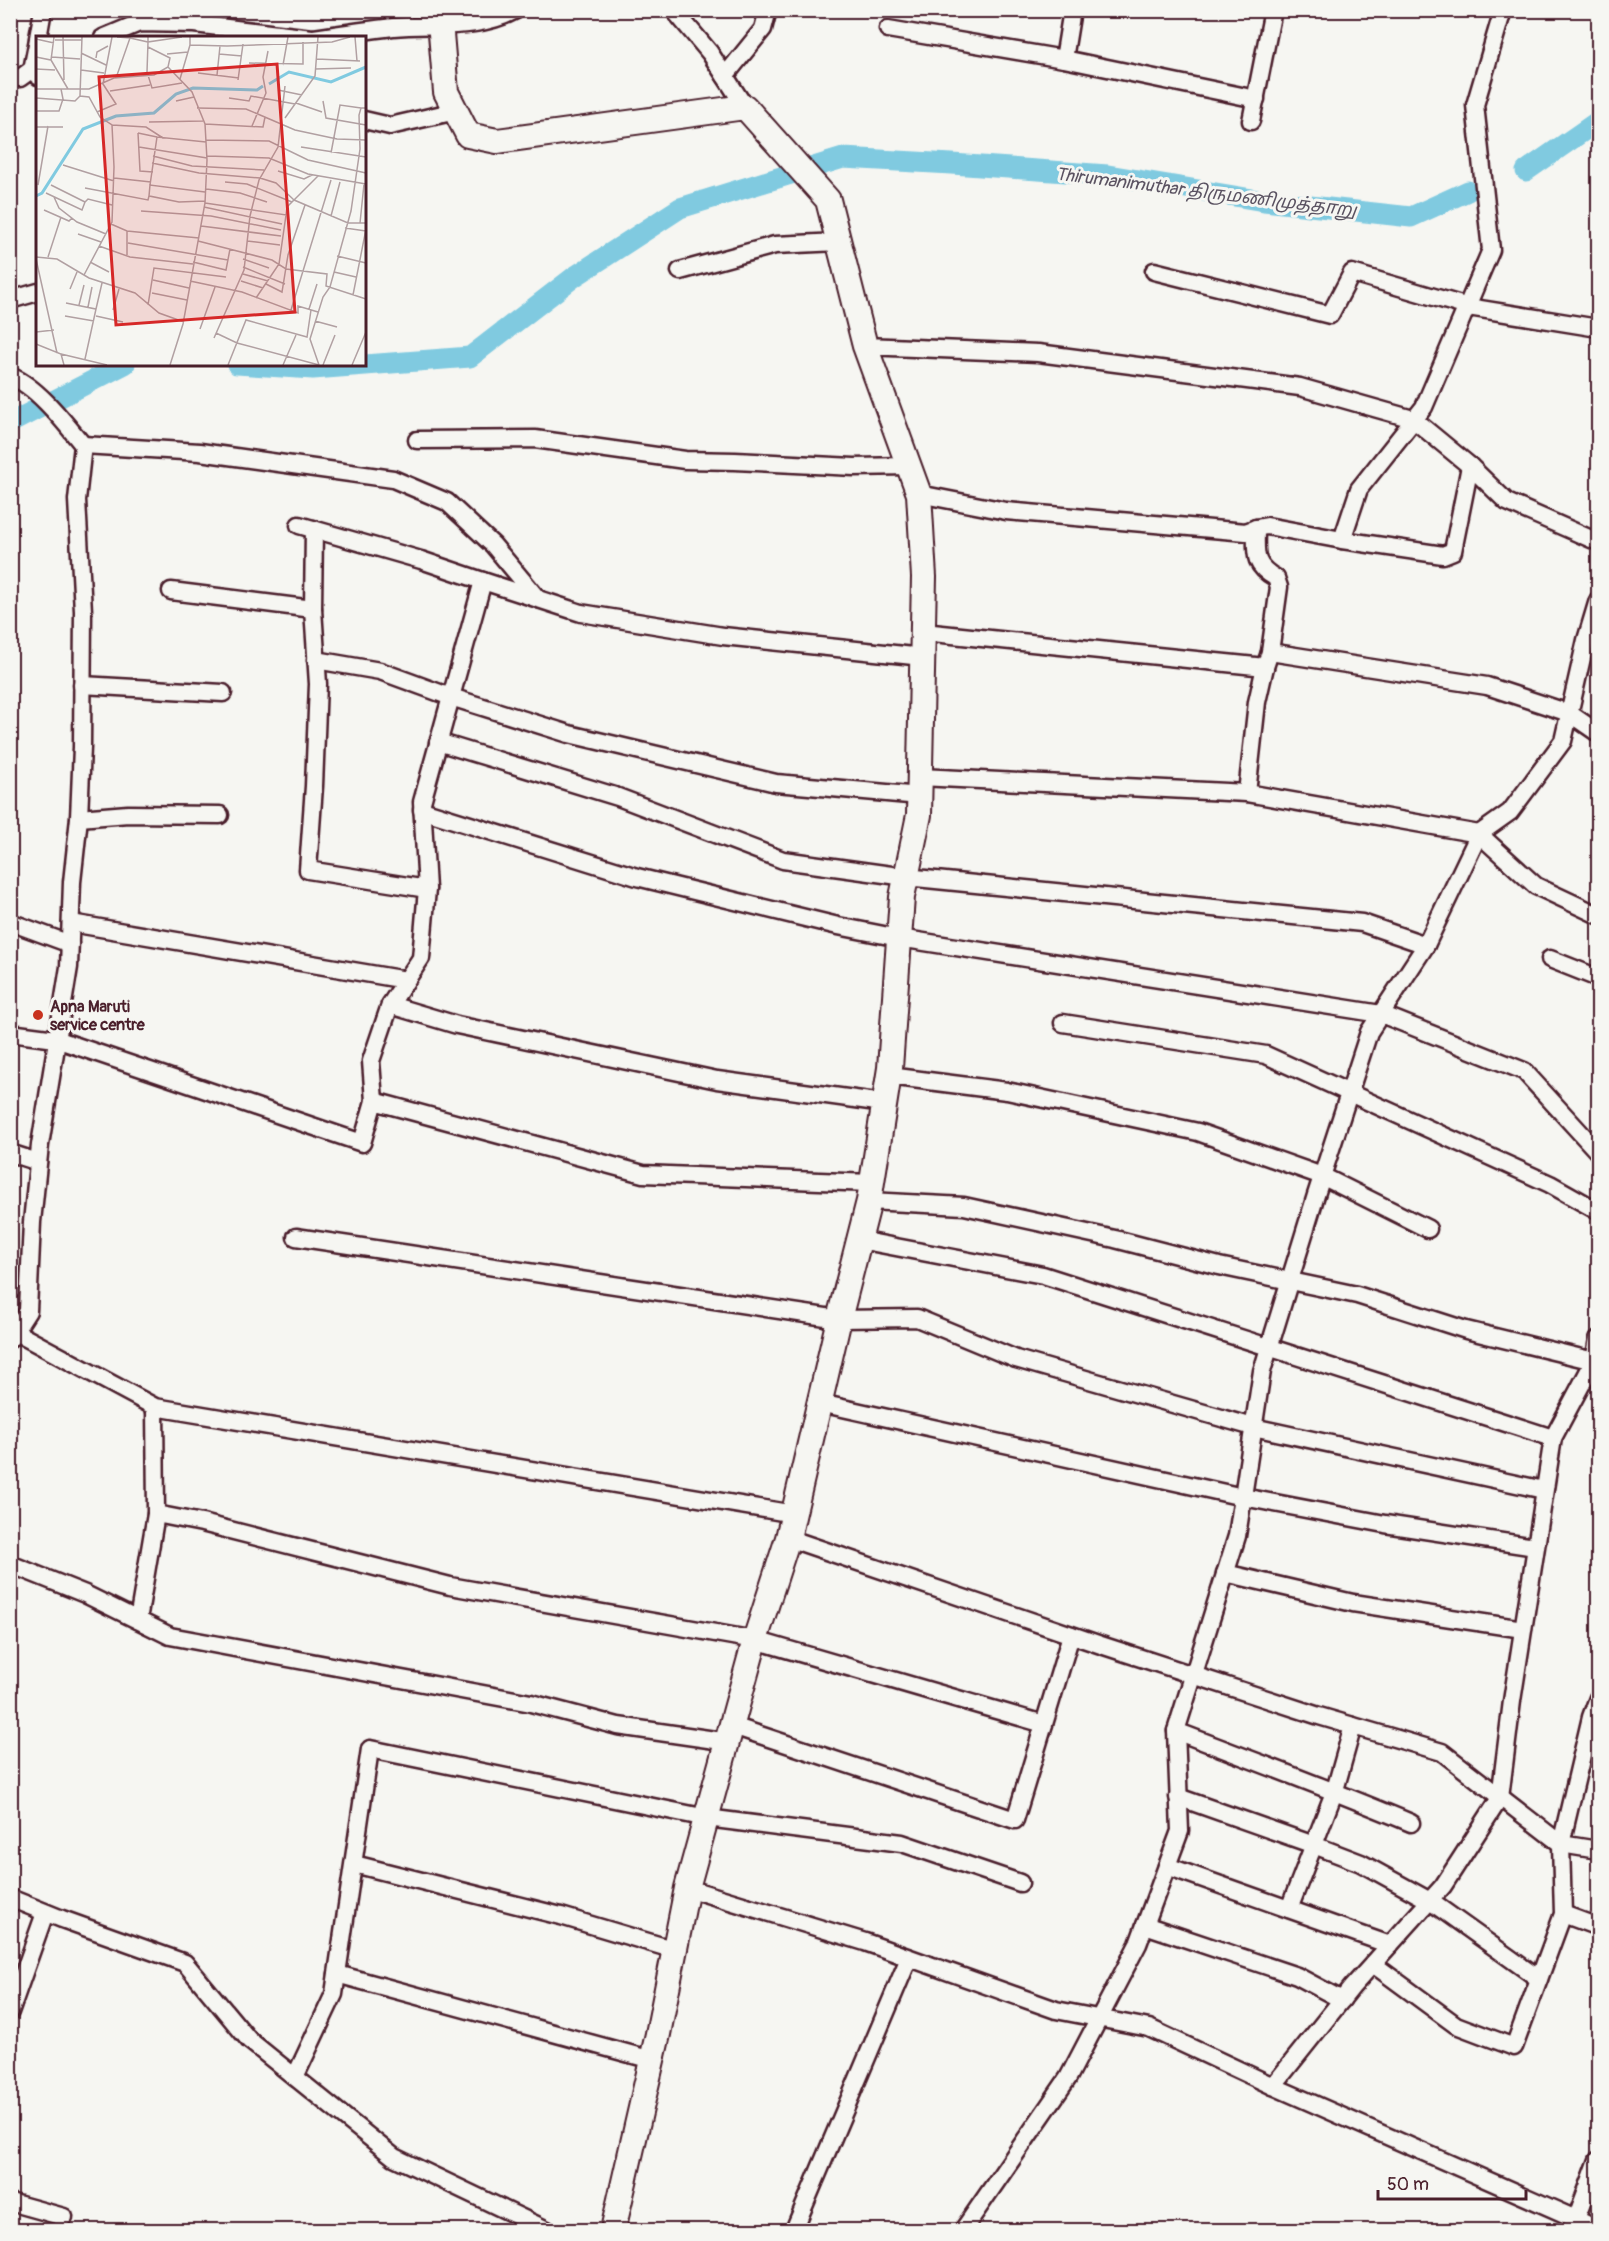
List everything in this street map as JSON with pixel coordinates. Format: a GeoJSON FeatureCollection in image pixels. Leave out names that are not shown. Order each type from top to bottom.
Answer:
{"type":"FeatureCollection","features":[{"type":"Feature","properties":{"kind":"street"},"geometry":{"type":"LineString","coordinates":[[38,36],[43,10]]}},
{"type":"Feature","properties":{"kind":"street"},"geometry":{"type":"LineString","coordinates":[[328,36],[440,19],[499,20],[516,10]]}},
{"type":"Feature","properties":{"kind":"street"},"geometry":{"type":"LineString","coordinates":[[613,2230],[652,2060],[687,1888],[755,1640],[788,1538],[839,1319],[860,1240],[889,1076],[902,897],[919,816],[920,786],[924,577],[919,494],[866,346],[828,200],[746,107],[710,53],[674,10]]}},
{"type":"Feature","properties":{"kind":"street"},"geometry":{"type":"LineString","coordinates":[[725,76],[763,29],[768,10]]}},
{"type":"Feature","properties":{"kind":"street"},"geometry":{"type":"LineString","coordinates":[[1064,59],[1072,10]]}},
{"type":"Feature","properties":{"kind":"street"},"geometry":{"type":"LineString","coordinates":[[1251,121],[1273,10]]}},
{"type":"Feature","properties":{"kind":"street"},"geometry":{"type":"LineString","coordinates":[[1342,540],[1359,489],[1424,407],[1491,250],[1475,105],[1503,10]]}},
{"type":"Feature","properties":{"kind":"street"},"geometry":{"type":"LineString","coordinates":[[108,36],[151,17],[296,36]]}},
{"type":"Feature","properties":{"kind":"street"},"geometry":{"type":"LineString","coordinates":[[440,19],[446,92],[468,135],[497,141],[746,107]]}},
{"type":"Feature","properties":{"kind":"street"},"geometry":{"type":"LineString","coordinates":[[888,29],[1064,59],[1256,99]]}},
{"type":"Feature","properties":{"kind":"street"},"geometry":{"type":"LineString","coordinates":[[10,77],[20,78],[36,70]]}},
{"type":"Feature","properties":{"kind":"street"},"geometry":{"type":"LineString","coordinates":[[366,120],[390,126],[456,111]]}},
{"type":"Feature","properties":{"kind":"street"},"geometry":{"type":"LineString","coordinates":[[680,271],[775,245],[839,242]]}},
{"type":"Feature","properties":{"kind":"street"},"geometry":{"type":"LineString","coordinates":[[1154,271],[1330,315],[1352,273],[1468,307],[1599,328]]}},
{"type":"Feature","properties":{"kind":"street"},"geometry":{"type":"LineString","coordinates":[[10,300],[36,293]]}},
{"type":"Feature","properties":{"kind":"street"},"geometry":{"type":"LineString","coordinates":[[866,346],[1038,352],[1300,387],[1413,419],[1470,466],[1507,502],[1599,542]]}},
{"type":"Feature","properties":{"kind":"street"},"geometry":{"type":"LineString","coordinates":[[16,378],[55,412],[84,445],[200,452],[393,480],[447,502],[493,545],[538,599]]}},
{"type":"Feature","properties":{"kind":"street"},"geometry":{"type":"LineString","coordinates":[[417,440],[535,439],[685,460],[854,467],[909,466]]}},
{"type":"Feature","properties":{"kind":"street"},"geometry":{"type":"LineString","coordinates":[[84,445],[77,500],[83,611],[80,818],[72,882],[69,967],[38,1162],[32,1222],[28,1311],[13,1335],[155,1407],[794,1514]]}},
{"type":"Feature","properties":{"kind":"street"},"geometry":{"type":"LineString","coordinates":[[919,494],[1006,510],[1246,532],[1267,526],[1443,555],[1453,551],[1470,466]]}},
{"type":"Feature","properties":{"kind":"street"},"geometry":{"type":"LineString","coordinates":[[427,889],[308,870],[318,684],[307,527],[421,560],[581,613],[723,636],[923,657]]}},
{"type":"Feature","properties":{"kind":"street"},"geometry":{"type":"LineString","coordinates":[[1247,793],[1257,702],[1267,660],[1279,587],[1276,578],[1265,572],[1258,564],[1256,528]]}},
{"type":"Feature","properties":{"kind":"street"},"geometry":{"type":"LineString","coordinates":[[10,1033],[56,1038],[362,1143],[374,1101],[371,1060],[390,1005],[421,958],[427,889],[422,802],[483,581]]}},
{"type":"Feature","properties":{"kind":"street"},"geometry":{"type":"LineString","coordinates":[[171,591],[313,609]]}},
{"type":"Feature","properties":{"kind":"street"},"geometry":{"type":"LineString","coordinates":[[963,2230],[1068,2078],[1138,1944],[1180,1831],[1176,1731],[1237,1536],[1262,1371],[1369,1032],[1426,945],[1479,834],[1510,812],[1563,741],[1586,640],[1599,600]]}},
{"type":"Feature","properties":{"kind":"street"},"geometry":{"type":"LineString","coordinates":[[923,632],[1267,660],[1487,686],[1569,713],[1599,733]]}},
{"type":"Feature","properties":{"kind":"street"},"geometry":{"type":"LineString","coordinates":[[316,660],[380,671],[451,697],[569,734],[776,783],[1247,793],[1479,834],[1536,886],[1599,915]]}},
{"type":"Feature","properties":{"kind":"street"},"geometry":{"type":"LineString","coordinates":[[82,685],[223,693]]}},
{"type":"Feature","properties":{"kind":"street"},"geometry":{"type":"LineString","coordinates":[[438,742],[618,797],[783,860],[906,877],[1362,923],[1426,945]]}},
{"type":"Feature","properties":{"kind":"street"},"geometry":{"type":"LineString","coordinates":[[422,810],[637,878],[838,926],[899,938],[1381,1014],[1524,1071],[1599,1152]]}},
{"type":"Feature","properties":{"kind":"street"},"geometry":{"type":"LineString","coordinates":[[80,818],[128,814],[220,815]]}},
{"type":"Feature","properties":{"kind":"street"},"geometry":{"type":"LineString","coordinates":[[10,922],[70,944]]}},
{"type":"Feature","properties":{"kind":"street"},"geometry":{"type":"LineString","coordinates":[[71,923],[406,980]]}},
{"type":"Feature","properties":{"kind":"street"},"geometry":{"type":"LineString","coordinates":[[1550,959],[1599,978]]}},
{"type":"Feature","properties":{"kind":"street"},"geometry":{"type":"LineString","coordinates":[[390,1005],[457,1025],[717,1080],[884,1103]]}},
{"type":"Feature","properties":{"kind":"street"},"geometry":{"type":"LineString","coordinates":[[1063,1023],[1266,1055],[1550,1184],[1599,1211]]}},
{"type":"Feature","properties":{"kind":"street"},"geometry":{"type":"LineString","coordinates":[[889,1076],[1007,1090],[1198,1132],[1322,1176],[1428,1229]]}},
{"type":"Feature","properties":{"kind":"street"},"geometry":{"type":"LineString","coordinates":[[374,1101],[643,1174],[870,1192],[964,1206],[1356,1294],[1466,1330],[1594,1361]]}},
{"type":"Feature","properties":{"kind":"street"},"geometry":{"type":"LineString","coordinates":[[10,1153],[38,1162]]}},
{"type":"Feature","properties":{"kind":"street"},"geometry":{"type":"LineString","coordinates":[[296,1237],[839,1319],[917,1318],[1016,1359],[1253,1427],[1544,1490]]}},
{"type":"Feature","properties":{"kind":"street"},"geometry":{"type":"LineString","coordinates":[[860,1240],[1043,1275],[1553,1438]]}},
{"type":"Feature","properties":{"kind":"street"},"geometry":{"type":"LineString","coordinates":[[1273,2086],[1342,2000],[1443,1886],[1500,1798],[1535,1547],[1553,1438],[1594,1361],[1599,1339]]}},
{"type":"Feature","properties":{"kind":"street"},"geometry":{"type":"LineString","coordinates":[[820,1403],[1243,1497],[1385,1524],[1535,1547]]}},
{"type":"Feature","properties":{"kind":"street"},"geometry":{"type":"LineString","coordinates":[[138,1620],[156,1514],[155,1407]]}},
{"type":"Feature","properties":{"kind":"street"},"geometry":{"type":"LineString","coordinates":[[156,1514],[202,1522],[450,1586],[755,1640],[1044,1724]]}},
{"type":"Feature","properties":{"kind":"street"},"geometry":{"type":"LineString","coordinates":[[788,1538],[1193,1675],[1442,1752],[1561,1844],[1599,1850]]}},
{"type":"Feature","properties":{"kind":"street"},"geometry":{"type":"LineString","coordinates":[[10,1564],[85,1594],[170,1636],[531,1703],[618,1726],[731,1734],[1015,1820],[1071,1635]]}},
{"type":"Feature","properties":{"kind":"street"},"geometry":{"type":"LineString","coordinates":[[1225,1573],[1353,1603],[1523,1629]]}},
{"type":"Feature","properties":{"kind":"street"},"geometry":{"type":"LineString","coordinates":[[1373,1964],[1456,2025],[1514,2047],[1563,1914],[1561,1844],[1591,1717],[1599,1698]]}},
{"type":"Feature","properties":{"kind":"street"},"geometry":{"type":"LineString","coordinates":[[1290,1909],[1335,1790],[1353,1726]]}},
{"type":"Feature","properties":{"kind":"street"},"geometry":{"type":"LineString","coordinates":[[1176,1731],[1300,1779],[1335,1790],[1411,1823]]}},
{"type":"Feature","properties":{"kind":"street"},"geometry":{"type":"LineString","coordinates":[[294,2077],[334,1994],[370,1749],[707,1818],[902,1843],[1020,1883]]}},
{"type":"Feature","properties":{"kind":"street"},"geometry":{"type":"LineString","coordinates":[[1178,1797],[1361,1863],[1430,1901],[1539,1979]]}},
{"type":"Feature","properties":{"kind":"street"},"geometry":{"type":"LineString","coordinates":[[354,1864],[561,1916],[675,1950]]}},
{"type":"Feature","properties":{"kind":"street"},"geometry":{"type":"LineString","coordinates":[[1167,1866],[1390,1945]]}},
{"type":"Feature","properties":{"kind":"street"},"geometry":{"type":"LineString","coordinates":[[687,1888],[865,1942],[1056,2010],[1149,2028],[1273,2086],[1598,2230]]}},
{"type":"Feature","properties":{"kind":"street"},"geometry":{"type":"LineString","coordinates":[[10,1898],[45,1913],[185,1963],[249,2040],[394,2157],[547,2230]]}},
{"type":"Feature","properties":{"kind":"street"},"geometry":{"type":"LineString","coordinates":[[10,2012],[45,1913]]}},
{"type":"Feature","properties":{"kind":"street"},"geometry":{"type":"LineString","coordinates":[[1563,1914],[1599,1927]]}},
{"type":"Feature","properties":{"kind":"street"},"geometry":{"type":"LineString","coordinates":[[1145,1925],[1298,1977],[1342,2000]]}},
{"type":"Feature","properties":{"kind":"street"},"geometry":{"type":"LineString","coordinates":[[794,2230],[909,1958]]}},
{"type":"Feature","properties":{"kind":"street"},"geometry":{"type":"LineString","coordinates":[[337,1974],[652,2060]]}},
{"type":"Feature","properties":{"kind":"street"},"geometry":{"type":"LineString","coordinates":[[1576,2219],[1599,2160]]}},
{"type":"Feature","properties":{"kind":"street"},"geometry":{"type":"LineString","coordinates":[[10,2202],[64,2217]]}},
{"type":"Feature","properties":{"kind":"waterway","name":"Thirumanimuthar திருமணிமுத்தாறு"},"geometry":{"type":"LineString","coordinates":[[1526,171],[1598,121]]}},
{"type":"Feature","properties":{"kind":"waterway","name":"Thirumanimuthar திருமணிமுத்தாறு"},"geometry":{"type":"LineString","coordinates":[[366,365],[470,357],[574,277],[680,208],[843,158],[1108,175],[1264,201],[1411,217],[1468,191]]}},
{"type":"Feature","properties":{"kind":"waterway","name":"Thirumanimuthar திருமணிமுத்தாறு"},"geometry":{"type":"LineString","coordinates":[[10,423],[121,366]]}},
{"type":"Feature","properties":{"kind":"waterway","name":"Thirumanimuthar திருமணிமுத்தாறு"},"geometry":{"type":"LineString","coordinates":[[267,366],[313,369],[352,366]]}},
{"type":"Feature","properties":{"kind":"place","name":"Apna Maruti service centre"},"geometry":{"type":"Point","coordinates":[38,1015]}}]}
